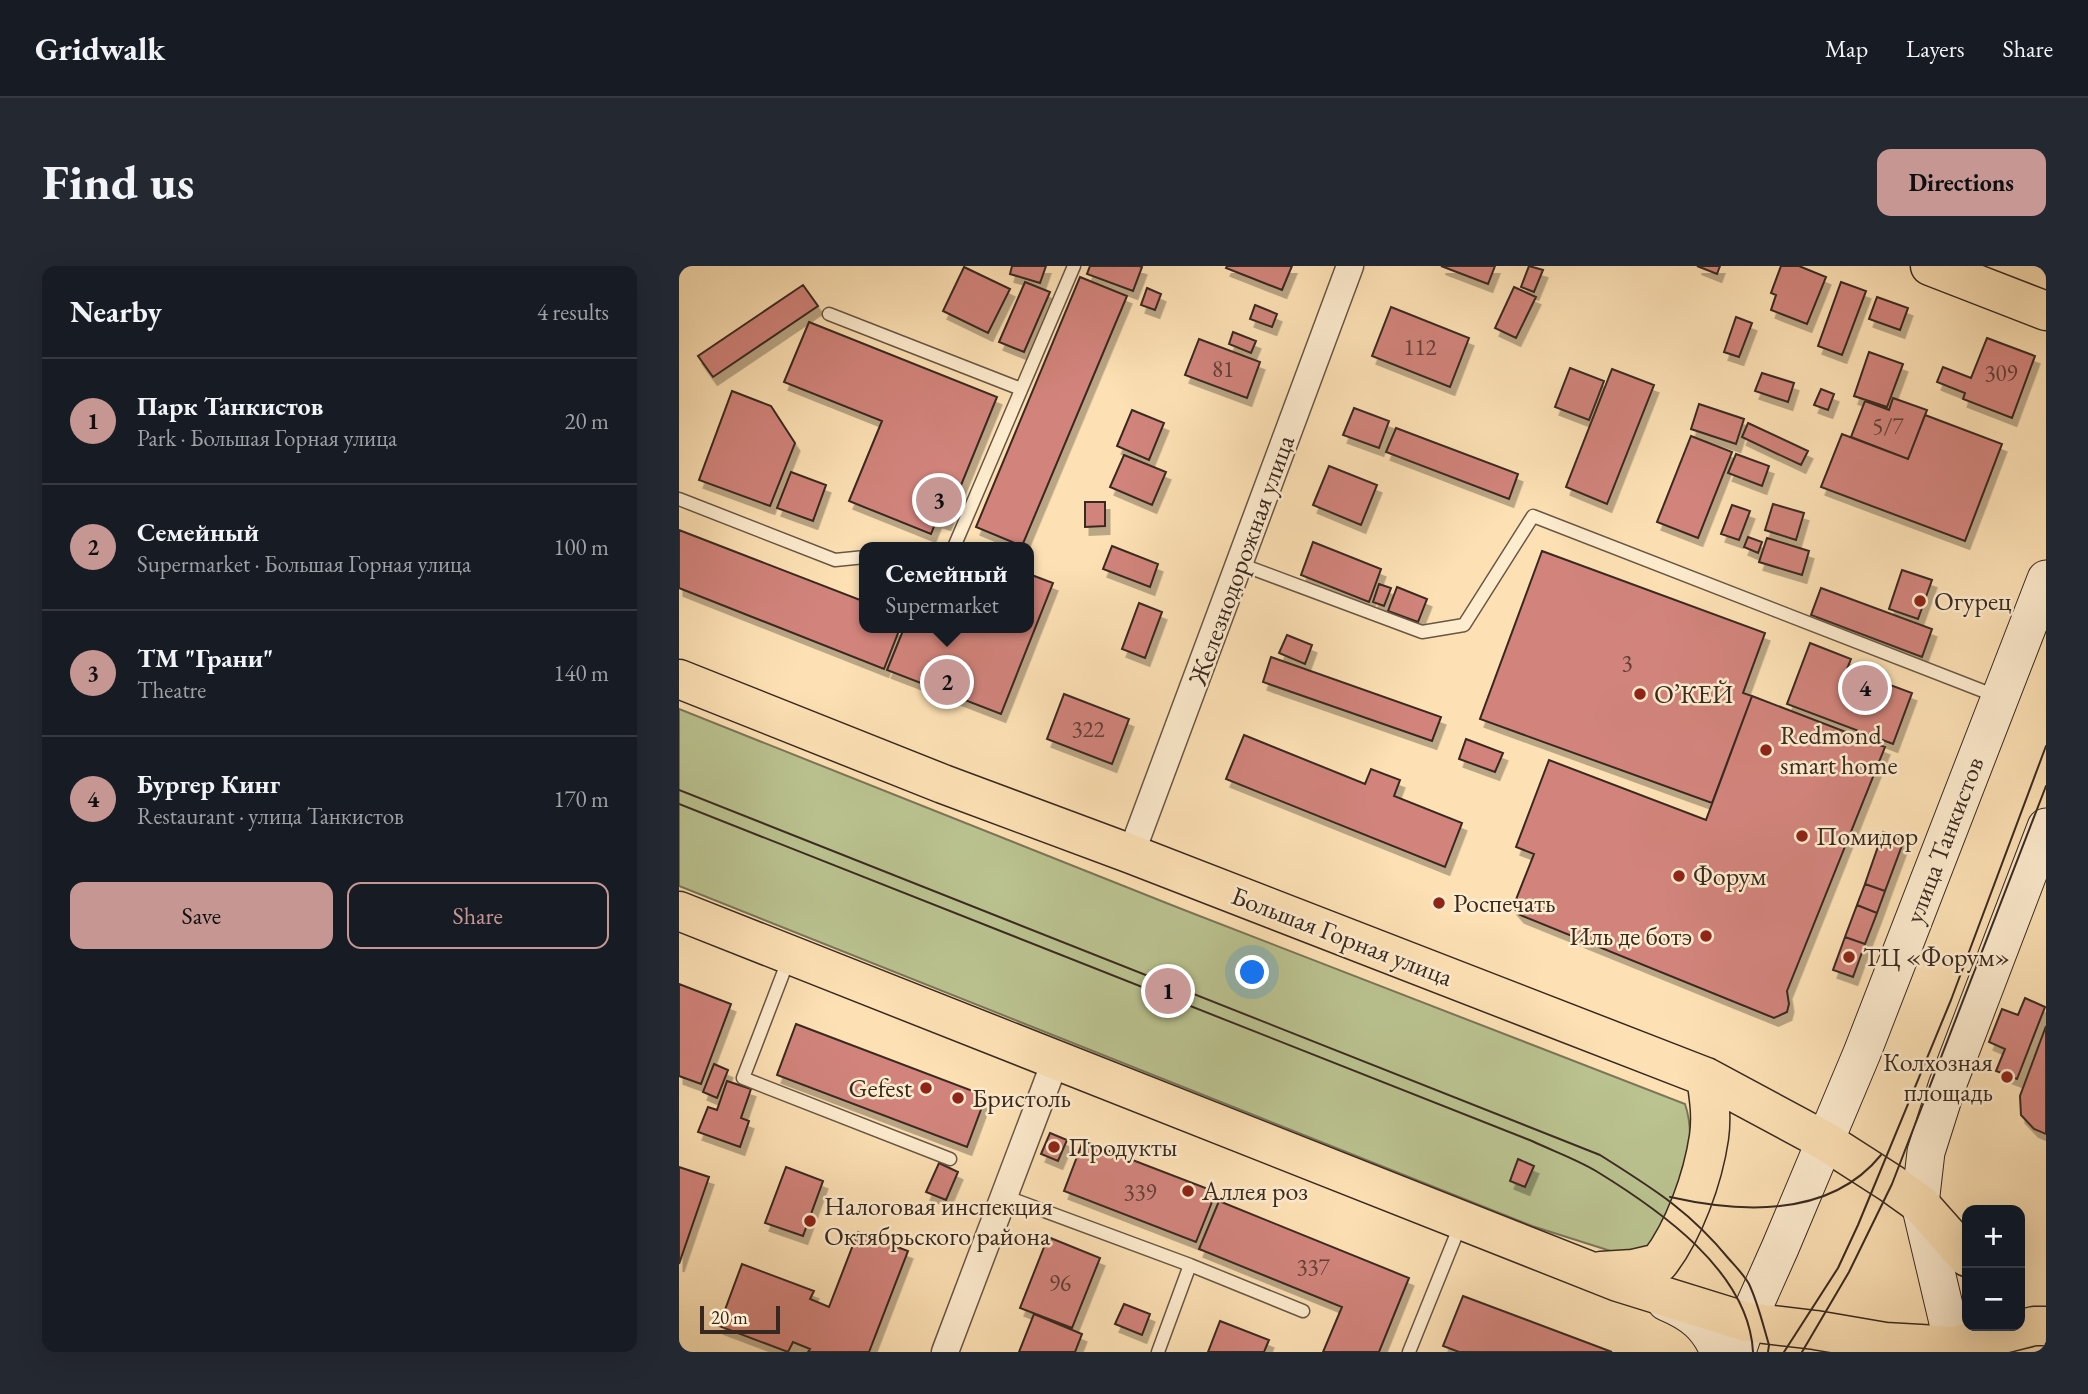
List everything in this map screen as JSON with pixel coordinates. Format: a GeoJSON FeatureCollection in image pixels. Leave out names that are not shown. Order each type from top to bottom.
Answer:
{"type":"FeatureCollection","features":[{"type":"Feature","properties":{"kind":"main road"},"geometry":{"type":"LineString","coordinates":[[1930,266],[2046,311]]}},
{"type":"Feature","properties":{"kind":"main road","name":"улица Танкистов"},"geometry":{"type":"LineString","coordinates":[[1742,1337],[1825,1141],[2046,579]]}},
{"type":"Feature","properties":{"kind":"main road","name":"Большая Горная улица"},"geometry":{"type":"LineString","coordinates":[[679,678],[943,784],[1706,1077],[1825,1141],[1920,1204],[1962,1251]]}},
{"type":"Feature","properties":{"kind":"main road"},"geometry":{"type":"LineString","coordinates":[[1955,1349],[1920,1204],[1926,1152],[1947,1086],[2043,841]]}},
{"type":"Feature","properties":{"kind":"main road"},"geometry":{"type":"LineString","coordinates":[[679,911],[1607,1277],[1689,1312],[1709,1331],[1719,1352]]}},
{"type":"Feature","properties":{"kind":"main road"},"geometry":{"type":"LineString","coordinates":[[1607,1277],[1658,1264],[1674,1244],[1699,1178],[1709,1138],[1710,1108],[1706,1077]]}},
{"type":"Feature","properties":{"kind":"main road"},"geometry":{"type":"LineString","coordinates":[[1607,1277],[1742,1337],[1807,1329],[1885,1342],[1955,1349],[2034,1326],[2046,1326]]}},
{"type":"Feature","properties":{"kind":"main road"},"geometry":{"type":"LineString","coordinates":[[2025,1307],[2046,1326]]}},
{"type":"Feature","properties":{"kind":"street","name":"Железнодорожная улица"},"geometry":{"type":"LineString","coordinates":[[1131,854],[1350,266]]}},
{"type":"Feature","properties":{"kind":"street"},"geometry":{"type":"LineString","coordinates":[[945,1352],[1056,1059]]}},
{"type":"Feature","properties":{"kind":"lane"},"geometry":{"type":"LineString","coordinates":[[956,542],[1074,266]]}},
{"type":"Feature","properties":{"kind":"lane"},"geometry":{"type":"LineString","coordinates":[[829,314],[1021,389]]}},
{"type":"Feature","properties":{"kind":"lane"},"geometry":{"type":"LineString","coordinates":[[679,499],[835,560],[859,558]]}},
{"type":"Feature","properties":{"kind":"lane"},"geometry":{"type":"LineString","coordinates":[[1240,564],[1422,632],[1464,625],[1533,516],[1999,697]]}},
{"type":"Feature","properties":{"kind":"lane"},"geometry":{"type":"LineString","coordinates":[[790,954],[743,1078],[950,1159]]}},
{"type":"Feature","properties":{"kind":"lane"},"geometry":{"type":"LineString","coordinates":[[1004,1196],[1190,1265],[1303,1311]]}},
{"type":"Feature","properties":{"kind":"lane"},"geometry":{"type":"LineString","coordinates":[[1409,1352],[1462,1219]]}},
{"type":"Feature","properties":{"kind":"lane"},"geometry":{"type":"LineString","coordinates":[[1158,1352],[1190,1265]]}},
{"type":"Feature","properties":{"kind":"green space"},"geometry":{"type":"Polygon","coordinates":[[[679,709],[1179,908],[1685,1104],[1690,1141],[1687,1160],[1675,1195],[1651,1247],[1620,1254],[1532,1226],[679,886],[679,709]]]}},
{"type":"Feature","properties":{"kind":"building"},"geometry":{"type":"Polygon","coordinates":[[[1012,266],[1046,266],[1040,283],[1010,274],[1012,266]]]}},
{"type":"Feature","properties":{"kind":"building"},"geometry":{"type":"Polygon","coordinates":[[[1090,266],[1142,267],[1133,291],[1087,274],[1090,266]]]}},
{"type":"Feature","properties":{"kind":"building"},"geometry":{"type":"Polygon","coordinates":[[[1292,266],[1282,290],[1226,268],[1292,266]]]}},
{"type":"Feature","properties":{"kind":"building"},"geometry":{"type":"Polygon","coordinates":[[[1441,266],[1495,266],[1488,284],[1441,266]]]}},
{"type":"Feature","properties":{"kind":"building"},"geometry":{"type":"Polygon","coordinates":[[[1529,266],[1543,270],[1534,292],[1521,287],[1529,266]]]}},
{"type":"Feature","properties":{"kind":"building"},"geometry":{"type":"Polygon","coordinates":[[[1697,266],[1720,266],[1717,274],[1697,266]]]}},
{"type":"Feature","properties":{"kind":"building"},"geometry":{"type":"Polygon","coordinates":[[[1781,266],[1799,266],[1826,277],[1807,324],[1771,310],[1776,295],[1771,293],[1781,266]]]}},
{"type":"Feature","properties":{"kind":"building"},"geometry":{"type":"Polygon","coordinates":[[[964,267],[1010,289],[988,333],[943,311],[964,267]]]}},
{"type":"Feature","properties":{"kind":"building"},"geometry":{"type":"Polygon","coordinates":[[[1080,277],[1127,296],[1024,542],[1012,542],[976,527],[1080,277]]]}},
{"type":"Feature","properties":{"kind":"building"},"geometry":{"type":"Polygon","coordinates":[[[1025,282],[1050,292],[1024,352],[999,342],[1025,282]]]}},
{"type":"Feature","properties":{"kind":"building"},"geometry":{"type":"Polygon","coordinates":[[[1841,282],[1866,291],[1842,355],[1818,346],[1841,282]]]}},
{"type":"Feature","properties":{"kind":"building"},"geometry":{"type":"Polygon","coordinates":[[[803,285],[818,306],[713,377],[698,356],[803,285]]]}},
{"type":"Feature","properties":{"kind":"building"},"geometry":{"type":"Polygon","coordinates":[[[1514,287],[1536,297],[1516,338],[1495,328],[1514,287]]]}},
{"type":"Feature","properties":{"kind":"building"},"geometry":{"type":"Polygon","coordinates":[[[1147,288],[1161,294],[1155,310],[1141,305],[1147,288]]]}},
{"type":"Feature","properties":{"kind":"building"},"geometry":{"type":"Polygon","coordinates":[[[1877,297],[1908,308],[1900,330],[1869,319],[1877,297]]]}},
{"type":"Feature","properties":{"kind":"building"},"geometry":{"type":"Polygon","coordinates":[[[1255,305],[1277,314],[1272,327],[1250,319],[1255,305]]]}},
{"type":"Feature","properties":{"kind":"building"},"geometry":{"type":"Polygon","coordinates":[[[1391,307],[1469,338],[1450,387],[1372,356],[1391,307]]]}},
{"type":"Feature","properties":{"kind":"building"},"geometry":{"type":"Polygon","coordinates":[[[1736,317],[1752,323],[1739,357],[1724,352],[1736,317]]]}},
{"type":"Feature","properties":{"kind":"building"},"geometry":{"type":"Polygon","coordinates":[[[809,322],[997,397],[946,522],[937,519],[931,534],[849,501],[882,421],[784,382],[809,322]]]}},
{"type":"Feature","properties":{"kind":"building"},"geometry":{"type":"Polygon","coordinates":[[[1233,332],[1256,341],[1251,353],[1229,344],[1233,332]]]}},
{"type":"Feature","properties":{"kind":"building"},"geometry":{"type":"Polygon","coordinates":[[[1987,338],[2035,356],[2012,418],[1963,399],[1965,393],[1937,382],[1943,367],[1971,378],[1987,338]]]}},
{"type":"Feature","properties":{"kind":"building"},"geometry":{"type":"Polygon","coordinates":[[[1199,339],[1260,362],[1247,398],[1185,375],[1199,339]]]}},
{"type":"Feature","properties":{"kind":"building"},"geometry":{"type":"Polygon","coordinates":[[[1869,352],[1903,364],[1887,407],[1854,396],[1869,352]]]}},
{"type":"Feature","properties":{"kind":"building"},"geometry":{"type":"Polygon","coordinates":[[[1570,368],[1604,381],[1589,420],[1555,407],[1570,368]]]}},
{"type":"Feature","properties":{"kind":"building"},"geometry":{"type":"Polygon","coordinates":[[[1612,369],[1654,385],[1607,504],[1566,487],[1612,369]]]}},
{"type":"Feature","properties":{"kind":"building"},"geometry":{"type":"Polygon","coordinates":[[[1762,373],[1794,383],[1788,402],[1755,391],[1762,373]]]}},
{"type":"Feature","properties":{"kind":"building"},"geometry":{"type":"Polygon","coordinates":[[[1821,389],[1834,394],[1828,410],[1814,405],[1821,389]]]}},
{"type":"Feature","properties":{"kind":"building"},"geometry":{"type":"Polygon","coordinates":[[[732,391],[771,406],[795,443],[770,506],[699,480],[732,391]]]}},
{"type":"Feature","properties":{"kind":"building"},"geometry":{"type":"Polygon","coordinates":[[[1893,398],[1927,410],[1908,459],[1851,437],[1865,401],[1889,410],[1893,398]]]}},
{"type":"Feature","properties":{"kind":"building"},"geometry":{"type":"Polygon","coordinates":[[[1699,404],[1744,419],[1736,444],[1691,429],[1699,404]]]}},
{"type":"Feature","properties":{"kind":"building"},"geometry":{"type":"Polygon","coordinates":[[[1354,408],[1389,421],[1379,448],[1343,435],[1354,408]]]}},
{"type":"Feature","properties":{"kind":"building"},"geometry":{"type":"Polygon","coordinates":[[[1132,410],[1164,423],[1149,460],[1117,446],[1132,410]]]}},
{"type":"Feature","properties":{"kind":"building"},"geometry":{"type":"Polygon","coordinates":[[[1925,415],[2002,444],[1965,541],[1821,487],[1842,434],[1908,459],[1925,415]]]}},
{"type":"Feature","properties":{"kind":"building"},"geometry":{"type":"Polygon","coordinates":[[[1748,423],[1808,451],[1801,465],[1742,437],[1748,423]]]}},
{"type":"Feature","properties":{"kind":"building"},"geometry":{"type":"Polygon","coordinates":[[[1396,428],[1518,474],[1509,499],[1386,452],[1396,428]]]}},
{"type":"Feature","properties":{"kind":"building"},"geometry":{"type":"Polygon","coordinates":[[[1691,436],[1732,452],[1698,538],[1657,522],[1691,436]]]}},
{"type":"Feature","properties":{"kind":"building"},"geometry":{"type":"Polygon","coordinates":[[[1736,454],[1769,466],[1762,486],[1728,473],[1736,454]]]}},
{"type":"Feature","properties":{"kind":"building"},"geometry":{"type":"Polygon","coordinates":[[[1124,455],[1166,472],[1152,505],[1110,487],[1124,455]]]}},
{"type":"Feature","properties":{"kind":"building"},"geometry":{"type":"Polygon","coordinates":[[[1329,466],[1377,485],[1361,525],[1313,505],[1329,466]]]}},
{"type":"Feature","properties":{"kind":"building"},"geometry":{"type":"Polygon","coordinates":[[[791,472],[826,485],[813,521],[777,508],[791,472]]]}},
{"type":"Feature","properties":{"kind":"building"},"geometry":{"type":"Polygon","coordinates":[[[1085,502],[1105,502],[1105,526],[1085,527],[1085,502]]]}},
{"type":"Feature","properties":{"kind":"building"},"geometry":{"type":"Polygon","coordinates":[[[1773,504],[1804,513],[1796,540],[1765,530],[1773,504]]]}},
{"type":"Feature","properties":{"kind":"building"},"geometry":{"type":"Polygon","coordinates":[[[1732,505],[1750,511],[1739,540],[1721,534],[1732,505]]]}},
{"type":"Feature","properties":{"kind":"building"},"geometry":{"type":"Polygon","coordinates":[[[679,530],[859,600],[859,633],[898,633],[884,669],[679,588],[679,530]]]}},
{"type":"Feature","properties":{"kind":"building"},"geometry":{"type":"Polygon","coordinates":[[[1748,537],[1762,542],[1758,553],[1744,547],[1748,537]]]}},
{"type":"Feature","properties":{"kind":"building"},"geometry":{"type":"Polygon","coordinates":[[[1767,538],[1809,551],[1802,575],[1759,562],[1767,538]]]}},
{"type":"Feature","properties":{"kind":"building"},"geometry":{"type":"Polygon","coordinates":[[[1313,542],[1381,569],[1369,602],[1301,575],[1313,542]]]}},
{"type":"Feature","properties":{"kind":"building"},"geometry":{"type":"Polygon","coordinates":[[[1112,546],[1158,564],[1150,587],[1103,569],[1112,546]]]}},
{"type":"Feature","properties":{"kind":"building"},"geometry":{"type":"Polygon","coordinates":[[[1542,551],[1765,633],[1743,693],[1752,696],[1712,803],[1480,719],[1542,551]]]}},
{"type":"Feature","properties":{"kind":"building"},"geometry":{"type":"Polygon","coordinates":[[[1902,570],[1932,580],[1918,619],[1889,609],[1902,570]]]}},
{"type":"Feature","properties":{"kind":"building"},"geometry":{"type":"Polygon","coordinates":[[[1034,576],[1053,583],[1034,631],[1034,576]]]}},
{"type":"Feature","properties":{"kind":"building"},"geometry":{"type":"Polygon","coordinates":[[[1379,584],[1391,588],[1384,606],[1373,602],[1379,584]]]}},
{"type":"Feature","properties":{"kind":"building"},"geometry":{"type":"Polygon","coordinates":[[[1397,587],[1427,599],[1418,622],[1388,611],[1397,587]]]}},
{"type":"Feature","properties":{"kind":"building"},"geometry":{"type":"Polygon","coordinates":[[[1821,588],[1932,629],[1922,657],[1811,615],[1821,588]]]}},
{"type":"Feature","properties":{"kind":"building"},"geometry":{"type":"Polygon","coordinates":[[[1139,603],[1162,612],[1145,658],[1122,649],[1139,603]]]}},
{"type":"Feature","properties":{"kind":"building"},"geometry":{"type":"Polygon","coordinates":[[[902,633],[1033,633],[1001,714],[887,670],[902,633]]]}},
{"type":"Feature","properties":{"kind":"building"},"geometry":{"type":"Polygon","coordinates":[[[1287,635],[1312,645],[1305,664],[1279,653],[1287,635]]]}},
{"type":"Feature","properties":{"kind":"building"},"geometry":{"type":"Polygon","coordinates":[[[1810,643],[1851,659],[1847,669],[1912,693],[1893,744],[1787,704],[1810,643]]]}},
{"type":"Feature","properties":{"kind":"building"},"geometry":{"type":"Polygon","coordinates":[[[1271,657],[1441,717],[1432,741],[1263,682],[1271,657]]]}},
{"type":"Feature","properties":{"kind":"building"},"geometry":{"type":"Polygon","coordinates":[[[1064,694],[1129,719],[1112,764],[1047,739],[1064,694]]]}},
{"type":"Feature","properties":{"kind":"building","name":"Форум"},"geometry":{"type":"Polygon","coordinates":[[[1752,696],[1885,747],[1787,991],[1787,1012],[1774,1018],[1520,915],[1513,907],[1534,854],[1516,847],[1549,760],[1706,820],[1752,696]]]}},
{"type":"Feature","properties":{"kind":"building"},"geometry":{"type":"Polygon","coordinates":[[[1244,735],[1365,784],[1371,769],[1400,780],[1394,796],[1462,823],[1445,867],[1226,779],[1244,735]]]}},
{"type":"Feature","properties":{"kind":"building"},"geometry":{"type":"Polygon","coordinates":[[[1466,739],[1503,753],[1495,772],[1459,759],[1466,739]]]}},
{"type":"Feature","properties":{"kind":"building"},"geometry":{"type":"Polygon","coordinates":[[[1883,832],[1904,840],[1885,891],[1865,884],[1883,832]]]}},
{"type":"Feature","properties":{"kind":"building","name":"ТЦ «Форум»"},"geometry":{"type":"Polygon","coordinates":[[[1865,884],[1885,891],[1877,913],[1857,905],[1865,884]]]}},
{"type":"Feature","properties":{"kind":"building"},"geometry":{"type":"Polygon","coordinates":[[[1857,905],[1877,913],[1865,944],[1845,937],[1857,905]]]}},
{"type":"Feature","properties":{"kind":"building","name":"ТЦ «Форум»"},"geometry":{"type":"Polygon","coordinates":[[[1845,937],[1865,944],[1853,977],[1833,970],[1845,937]]]}},
{"type":"Feature","properties":{"kind":"building"},"geometry":{"type":"Polygon","coordinates":[[[679,984],[731,1004],[701,1084],[679,1076],[679,984]]]}},
{"type":"Feature","properties":{"kind":"building"},"geometry":{"type":"Polygon","coordinates":[[[2025,998],[2045,1007],[2017,1079],[1996,1071],[2005,1049],[1989,1042],[2002,1009],[2018,1015],[2025,998]]]}},
{"type":"Feature","properties":{"kind":"building"},"geometry":{"type":"Polygon","coordinates":[[[796,1024],[986,1096],[967,1147],[777,1075],[796,1024]]]}},
{"type":"Feature","properties":{"kind":"building"},"geometry":{"type":"Polygon","coordinates":[[[2046,1026],[2046,1134],[2034,1129],[2021,1115],[2020,1096],[2046,1026]]]}},
{"type":"Feature","properties":{"kind":"building"},"geometry":{"type":"Polygon","coordinates":[[[714,1064],[728,1070],[717,1098],[703,1092],[714,1064]]]}},
{"type":"Feature","properties":{"kind":"building"},"geometry":{"type":"Polygon","coordinates":[[[727,1081],[751,1089],[741,1118],[749,1121],[740,1147],[698,1132],[708,1107],[717,1110],[727,1081]]]}},
{"type":"Feature","properties":{"kind":"building","name":"Продукты"},"geometry":{"type":"Polygon","coordinates":[[[1050,1133],[1067,1140],[1058,1161],[1041,1154],[1050,1133]]]}},
{"type":"Feature","properties":{"kind":"building"},"geometry":{"type":"Polygon","coordinates":[[[1083,1141],[1216,1192],[1196,1242],[1064,1191],[1083,1141]]]}},
{"type":"Feature","properties":{"kind":"building"},"geometry":{"type":"Polygon","coordinates":[[[1518,1159],[1534,1166],[1525,1187],[1510,1181],[1518,1159]]]}},
{"type":"Feature","properties":{"kind":"building"},"geometry":{"type":"Polygon","coordinates":[[[939,1163],[958,1172],[946,1200],[926,1192],[939,1163]]]}},
{"type":"Feature","properties":{"kind":"building"},"geometry":{"type":"Polygon","coordinates":[[[679,1167],[709,1177],[679,1264],[679,1167]]]}},
{"type":"Feature","properties":{"kind":"building"},"geometry":{"type":"Polygon","coordinates":[[[786,1167],[823,1181],[803,1236],[765,1223],[786,1167]]]}},
{"type":"Feature","properties":{"kind":"building"},"geometry":{"type":"Polygon","coordinates":[[[1219,1201],[1409,1278],[1379,1352],[1323,1352],[1342,1307],[1199,1249],[1219,1201]]]}},
{"type":"Feature","properties":{"kind":"building"},"geometry":{"type":"Polygon","coordinates":[[[858,1232],[908,1251],[869,1352],[808,1352],[810,1349],[793,1342],[788,1352],[719,1326],[742,1264],[814,1291],[810,1299],[829,1307],[858,1232]]]}},
{"type":"Feature","properties":{"kind":"building"},"geometry":{"type":"Polygon","coordinates":[[[1048,1237],[1100,1258],[1072,1328],[1020,1308],[1048,1237]]]}},
{"type":"Feature","properties":{"kind":"building"},"geometry":{"type":"Polygon","coordinates":[[[1463,1296],[1612,1352],[1459,1352],[1443,1346],[1463,1296]]]}},
{"type":"Feature","properties":{"kind":"building"},"geometry":{"type":"Polygon","coordinates":[[[1124,1304],[1150,1314],[1142,1335],[1115,1324],[1124,1304]]]}},
{"type":"Feature","properties":{"kind":"building"},"geometry":{"type":"Polygon","coordinates":[[[1034,1314],[1082,1334],[1075,1352],[1019,1352],[1034,1314]]]}},
{"type":"Feature","properties":{"kind":"building"},"geometry":{"type":"Polygon","coordinates":[[[1220,1321],[1269,1340],[1264,1352],[1208,1352],[1220,1321]]]}},
{"type":"Feature","properties":{"kind":"tram line"},"geometry":{"type":"LineString","coordinates":[[1784,1352],[1838,1268],[1858,1225],[1951,1000],[2046,746]]}},
{"type":"Feature","properties":{"kind":"tram line"},"geometry":{"type":"LineString","coordinates":[[1802,1352],[1849,1272],[1892,1184],[2046,786]]}},
{"type":"Feature","properties":{"kind":"tram line"},"geometry":{"type":"LineString","coordinates":[[679,790],[1600,1155],[1653,1189],[1684,1213],[1740,1271],[1755,1299],[1769,1345],[1768,1352]]}},
{"type":"Feature","properties":{"kind":"tram line"},"geometry":{"type":"LineString","coordinates":[[679,804],[1532,1141],[1581,1163],[1620,1186],[1672,1224],[1718,1269],[1735,1295],[1748,1323],[1753,1352]]}},
{"type":"Feature","properties":{"kind":"tram line"},"geometry":{"type":"LineString","coordinates":[[1670,1197],[1726,1206],[1783,1206],[1811,1200],[1837,1190],[1860,1176],[1881,1155]]}},
{"type":"Feature","properties":{"kind":"place","name":"ТМ \"Грани\""},"geometry":{"type":"Point","coordinates":[939,500]}},
{"type":"Feature","properties":{"kind":"place","name":"Огурец"},"geometry":{"type":"Point","coordinates":[1920,601]}},
{"type":"Feature","properties":{"kind":"place","name":"Семейный"},"geometry":{"type":"Point","coordinates":[947,682]}},
{"type":"Feature","properties":{"kind":"place","name":"Бургер Кинг"},"geometry":{"type":"Point","coordinates":[1865,688]}},
{"type":"Feature","properties":{"kind":"place","name":"О’КЕЙ"},"geometry":{"type":"Point","coordinates":[1640,694]}},
{"type":"Feature","properties":{"kind":"place","name":"Redmond smart home"},"geometry":{"type":"Point","coordinates":[1766,750]}},
{"type":"Feature","properties":{"kind":"place","name":"Помидор"},"geometry":{"type":"Point","coordinates":[1802,836]}},
{"type":"Feature","properties":{"kind":"place","name":"Форум"},"geometry":{"type":"Point","coordinates":[1679,876]}},
{"type":"Feature","properties":{"kind":"place","name":"Роспечать"},"geometry":{"type":"Point","coordinates":[1439,903]}},
{"type":"Feature","properties":{"kind":"place","name":"Иль де ботэ"},"geometry":{"type":"Point","coordinates":[1706,936]}},
{"type":"Feature","properties":{"kind":"place","name":"ТЦ «Форум»"},"geometry":{"type":"Point","coordinates":[1849,957]}},
{"type":"Feature","properties":{"kind":"place","name":"Парк Танкистов"},"geometry":{"type":"Point","coordinates":[1168,991]}},
{"type":"Feature","properties":{"kind":"place","name":"Колхозная площадь"},"geometry":{"type":"Point","coordinates":[2007,1077]}},
{"type":"Feature","properties":{"kind":"place","name":"Gefest"},"geometry":{"type":"Point","coordinates":[926,1088]}},
{"type":"Feature","properties":{"kind":"place","name":"Бристоль"},"geometry":{"type":"Point","coordinates":[958,1098]}},
{"type":"Feature","properties":{"kind":"place","name":"Продукты"},"geometry":{"type":"Point","coordinates":[1054,1147]}},
{"type":"Feature","properties":{"kind":"place","name":"Аллея роз"},"geometry":{"type":"Point","coordinates":[1188,1191]}},
{"type":"Feature","properties":{"kind":"place","name":"Налоговая инспекция Октябрьского района"},"geometry":{"type":"Point","coordinates":[810,1221]}}]}
